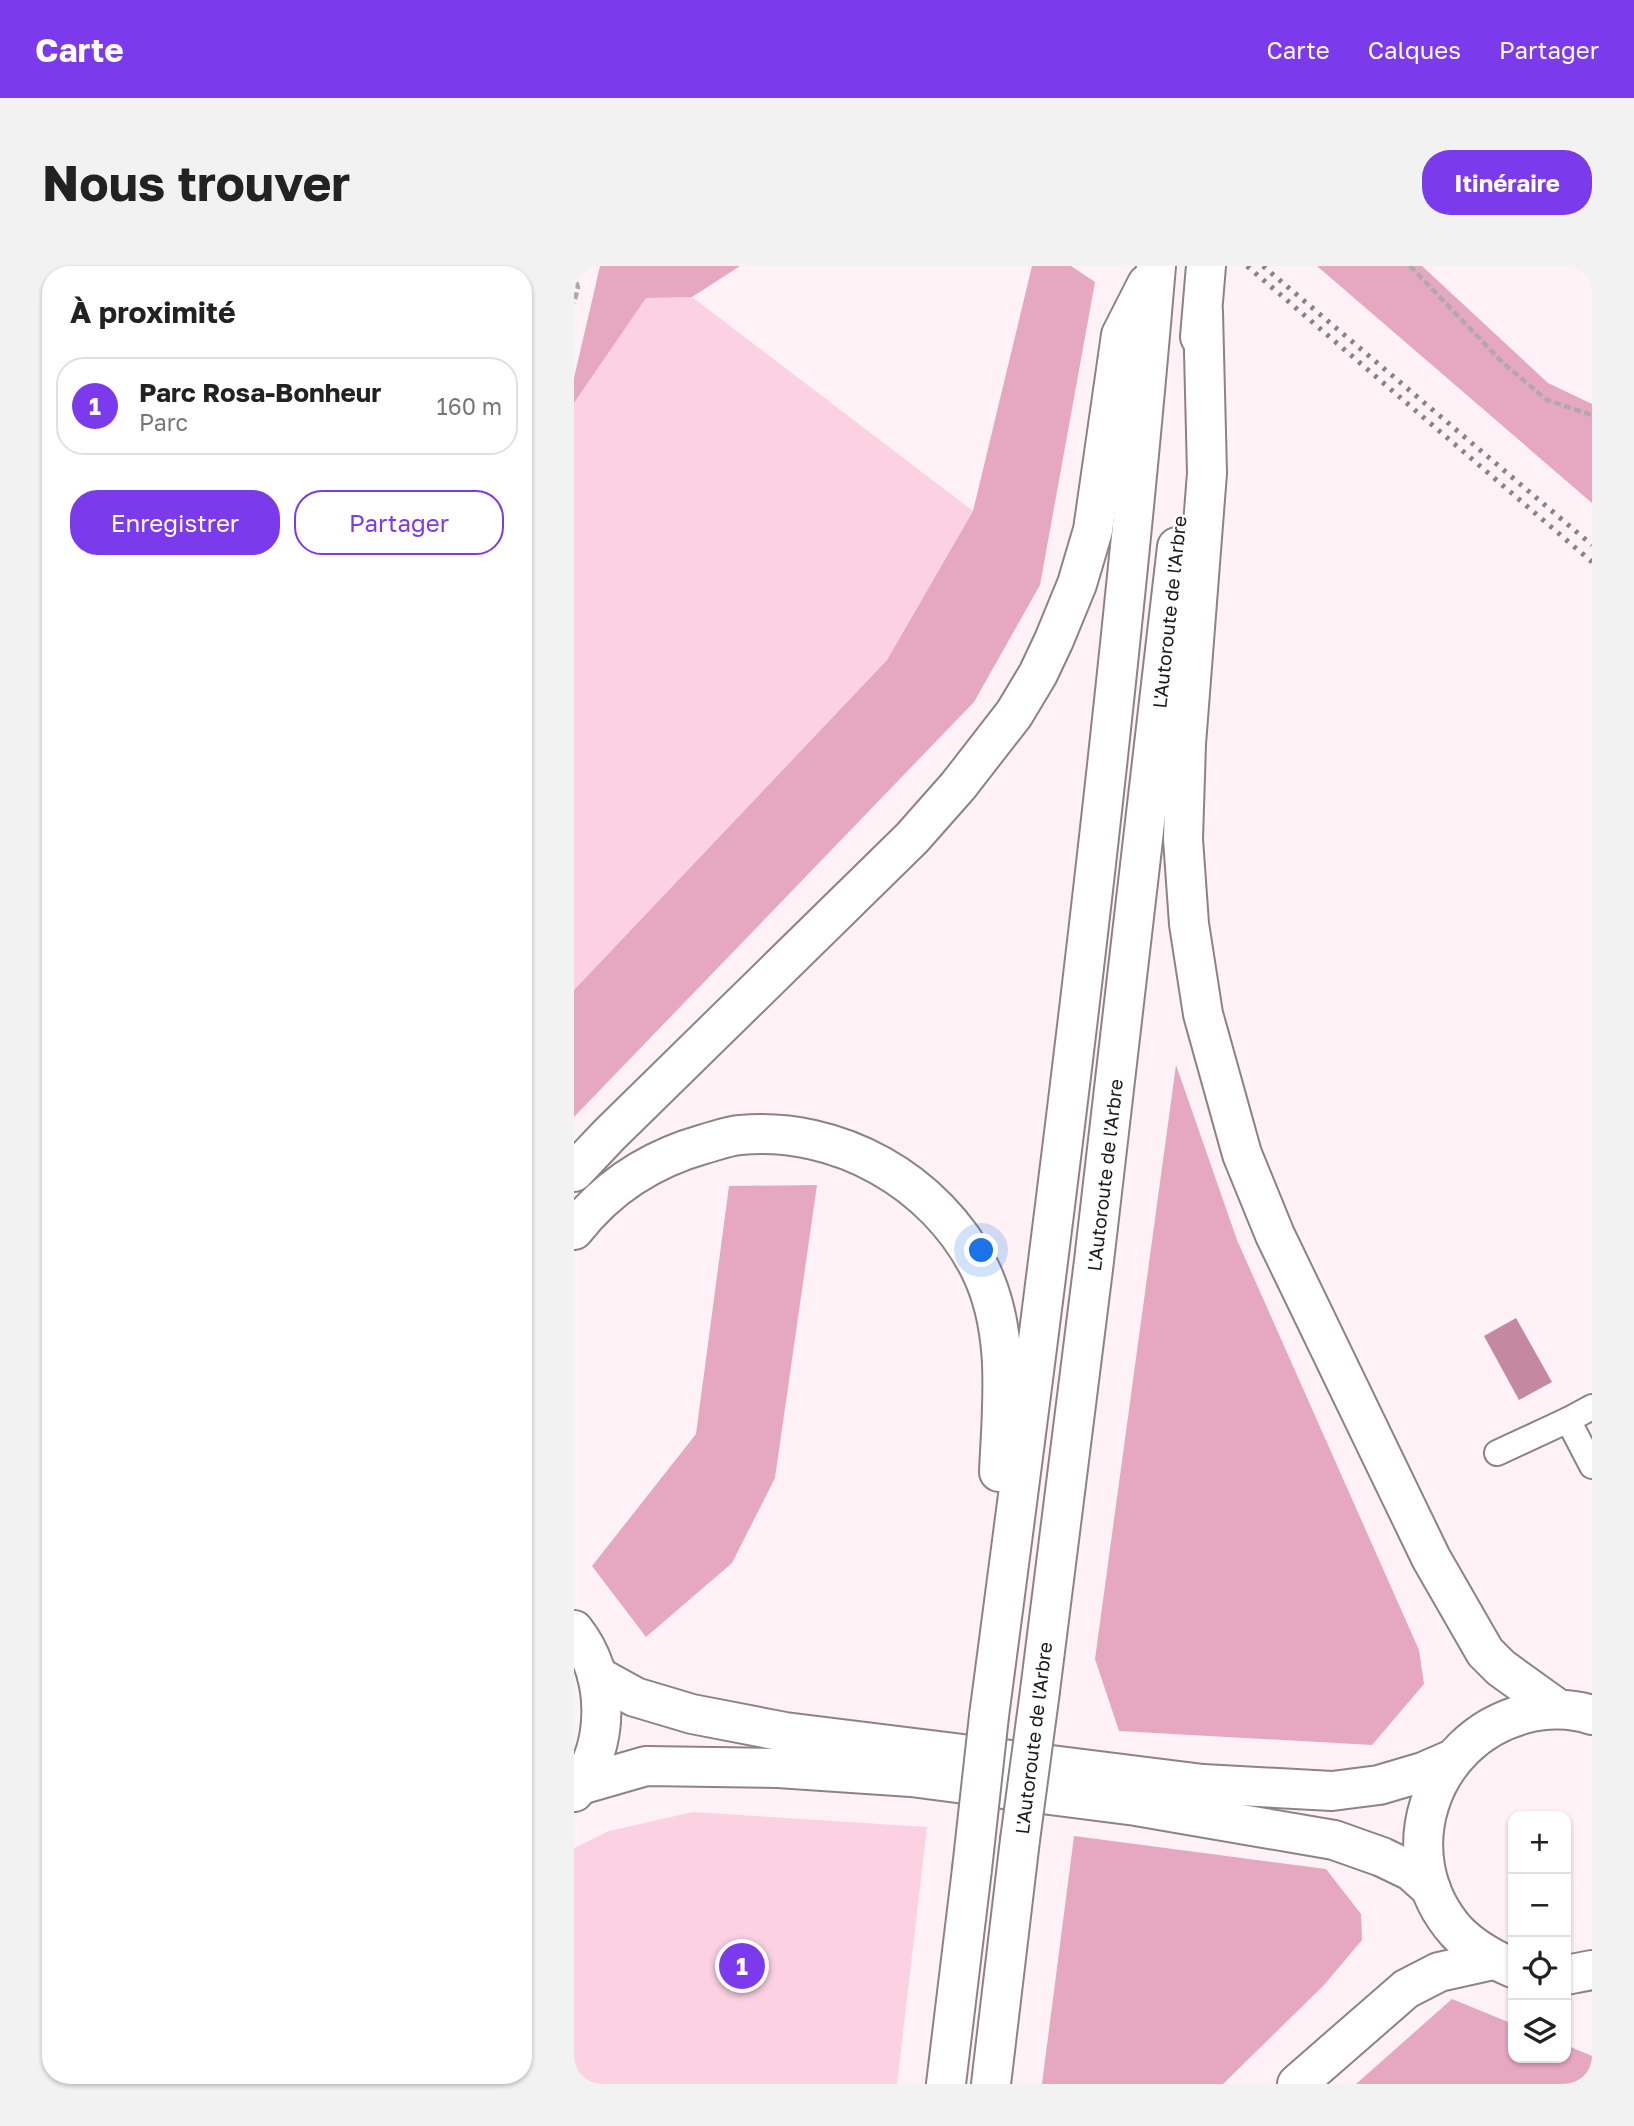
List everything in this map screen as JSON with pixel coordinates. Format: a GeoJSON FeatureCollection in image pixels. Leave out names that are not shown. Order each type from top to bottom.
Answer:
{"type":"FeatureCollection","features":[{"type":"Feature","properties":{"kind":"main road"},"geometry":{"type":"LineString","coordinates":[[574,1172],[912,838],[958,786],[1014,714],[1038,674],[1077,584],[1093,530],[1121,335],[1156,266]]}},
{"type":"Feature","properties":{"kind":"main road"},"geometry":{"type":"LineString","coordinates":[[946,2084],[989,1716],[1050,1259],[1112,724],[1138,482],[1156,266]]}},
{"type":"Feature","properties":{"kind":"main road","name":"L'Autoroute de l'Arbre"},"geometry":{"type":"LineString","coordinates":[[991,2084],[1112,1109],[1203,312],[1206,266]]}},
{"type":"Feature","properties":{"kind":"main road"},"geometry":{"type":"LineString","coordinates":[[1203,312],[1207,473],[1186,744],[1183,839],[1189,924],[1203,1014],[1242,1154],[1275,1235],[1431,1558],[1485,1652],[1501,1668],[1575,1712]]}},
{"type":"Feature","properties":{"kind":"main road"},"geometry":{"type":"LineString","coordinates":[[574,1230],[614,1187],[639,1170],[675,1152],[739,1135],[798,1137],[859,1154],[884,1166],[942,1214],[964,1242],[980,1270],[1001,1342],[1002,1408],[989,1716]]}},
{"type":"Feature","properties":{"kind":"main road"},"geometry":{"type":"LineString","coordinates":[[574,1630],[589,1654],[601,1699],[598,1744],[591,1765],[577,1788]]}},
{"type":"Feature","properties":{"kind":"main road"},"geometry":{"type":"LineString","coordinates":[[597,1676],[635,1697],[681,1711],[785,1732],[1203,1784],[1332,1791],[1379,1785],[1423,1772],[1452,1759]]}},
{"type":"Feature","properties":{"kind":"main road"},"geometry":{"type":"LineString","coordinates":[[1503,1964],[1473,1947],[1455,1930],[1431,1889],[1424,1862],[1423,1835],[1427,1808],[1437,1782],[1452,1759],[1469,1742],[1499,1723],[1534,1711],[1575,1712]]}},
{"type":"Feature","properties":{"kind":"main road"},"geometry":{"type":"LineString","coordinates":[[577,1788],[646,1766],[778,1768],[924,1779],[1136,1806],[1334,1840],[1382,1857],[1411,1871],[1431,1889]]}},
{"type":"Feature","properties":{"kind":"main road"},"geometry":{"type":"LineString","coordinates":[[1297,2084],[1406,1989],[1439,1972],[1503,1964]]}},
{"type":"Feature","properties":{"kind":"street"},"geometry":{"type":"LineString","coordinates":[[1497,1453],[1592,1407]]}},
{"type":"Feature","properties":{"kind":"street"},"geometry":{"type":"LineString","coordinates":[[1568,1420],[1592,1466]]}},
{"type":"Feature","properties":{"kind":"path"},"geometry":{"type":"LineString","coordinates":[[1410,266],[1502,362],[1547,400],[1592,415]]}},
{"type":"Feature","properties":{"kind":"path"},"geometry":{"type":"LineString","coordinates":[[574,272],[578,288],[574,303]]}},
{"type":"Feature","properties":{"kind":"shaded area"},"geometry":{"type":"Polygon","coordinates":[[[600,266],[740,266],[692,297],[646,298],[574,403],[574,378],[600,266]]]}},
{"type":"Feature","properties":{"kind":"shaded area"},"geometry":{"type":"Polygon","coordinates":[[[1032,266],[1071,266],[1095,282],[1040,585],[974,702],[574,1117],[574,990],[887,660],[973,511],[1032,266]]]}},
{"type":"Feature","properties":{"kind":"shaded area"},"geometry":{"type":"Polygon","coordinates":[[[1317,266],[1422,266],[1548,383],[1592,404],[1592,503],[1317,266]]]}},
{"type":"Feature","properties":{"kind":"shaded area"},"geometry":{"type":"Polygon","coordinates":[[[692,297],[973,511],[887,660],[574,990],[574,403],[646,298],[692,297]]]}},
{"type":"Feature","properties":{"kind":"shaded area"},"geometry":{"type":"Polygon","coordinates":[[[1176,1065],[1237,1240],[1419,1650],[1424,1684],[1372,1745],[1119,1731],[1095,1659],[1176,1065]]]}},
{"type":"Feature","properties":{"kind":"shaded area"},"geometry":{"type":"Polygon","coordinates":[[[817,1185],[775,1478],[732,1563],[646,1637],[592,1566],[696,1434],[729,1186],[817,1185]]]}},
{"type":"Feature","properties":{"kind":"shaded area"},"geometry":{"type":"Polygon","coordinates":[[[1516,1318],[1552,1382],[1519,1400],[1484,1336],[1516,1318]]]}},
{"type":"Feature","properties":{"kind":"shaded area"},"geometry":{"type":"Polygon","coordinates":[[[693,1812],[927,1827],[897,2084],[574,2084],[574,1848],[609,1831],[693,1812]]]}},
{"type":"Feature","properties":{"kind":"shaded area"},"geometry":{"type":"Polygon","coordinates":[[[1074,1836],[1326,1869],[1361,1914],[1362,1940],[1324,1985],[1223,2084],[1042,2084],[1074,1836]]]}},
{"type":"Feature","properties":{"kind":"shaded area"},"geometry":{"type":"Polygon","coordinates":[[[1452,1999],[1508,2022],[1508,2063],[1571,2063],[1571,2047],[1592,2056],[1592,2084],[1356,2084],[1452,1999]]]}},
{"type":"Feature","properties":{"kind":"railway"},"geometry":{"type":"LineString","coordinates":[[1247,266],[1592,562]]}},
{"type":"Feature","properties":{"kind":"railway"},"geometry":{"type":"LineString","coordinates":[[1263,266],[1592,545]]}},
{"type":"Feature","properties":{"kind":"place","name":"Parc Rosa-Bonheur"},"geometry":{"type":"Point","coordinates":[742,1966]}}]}
